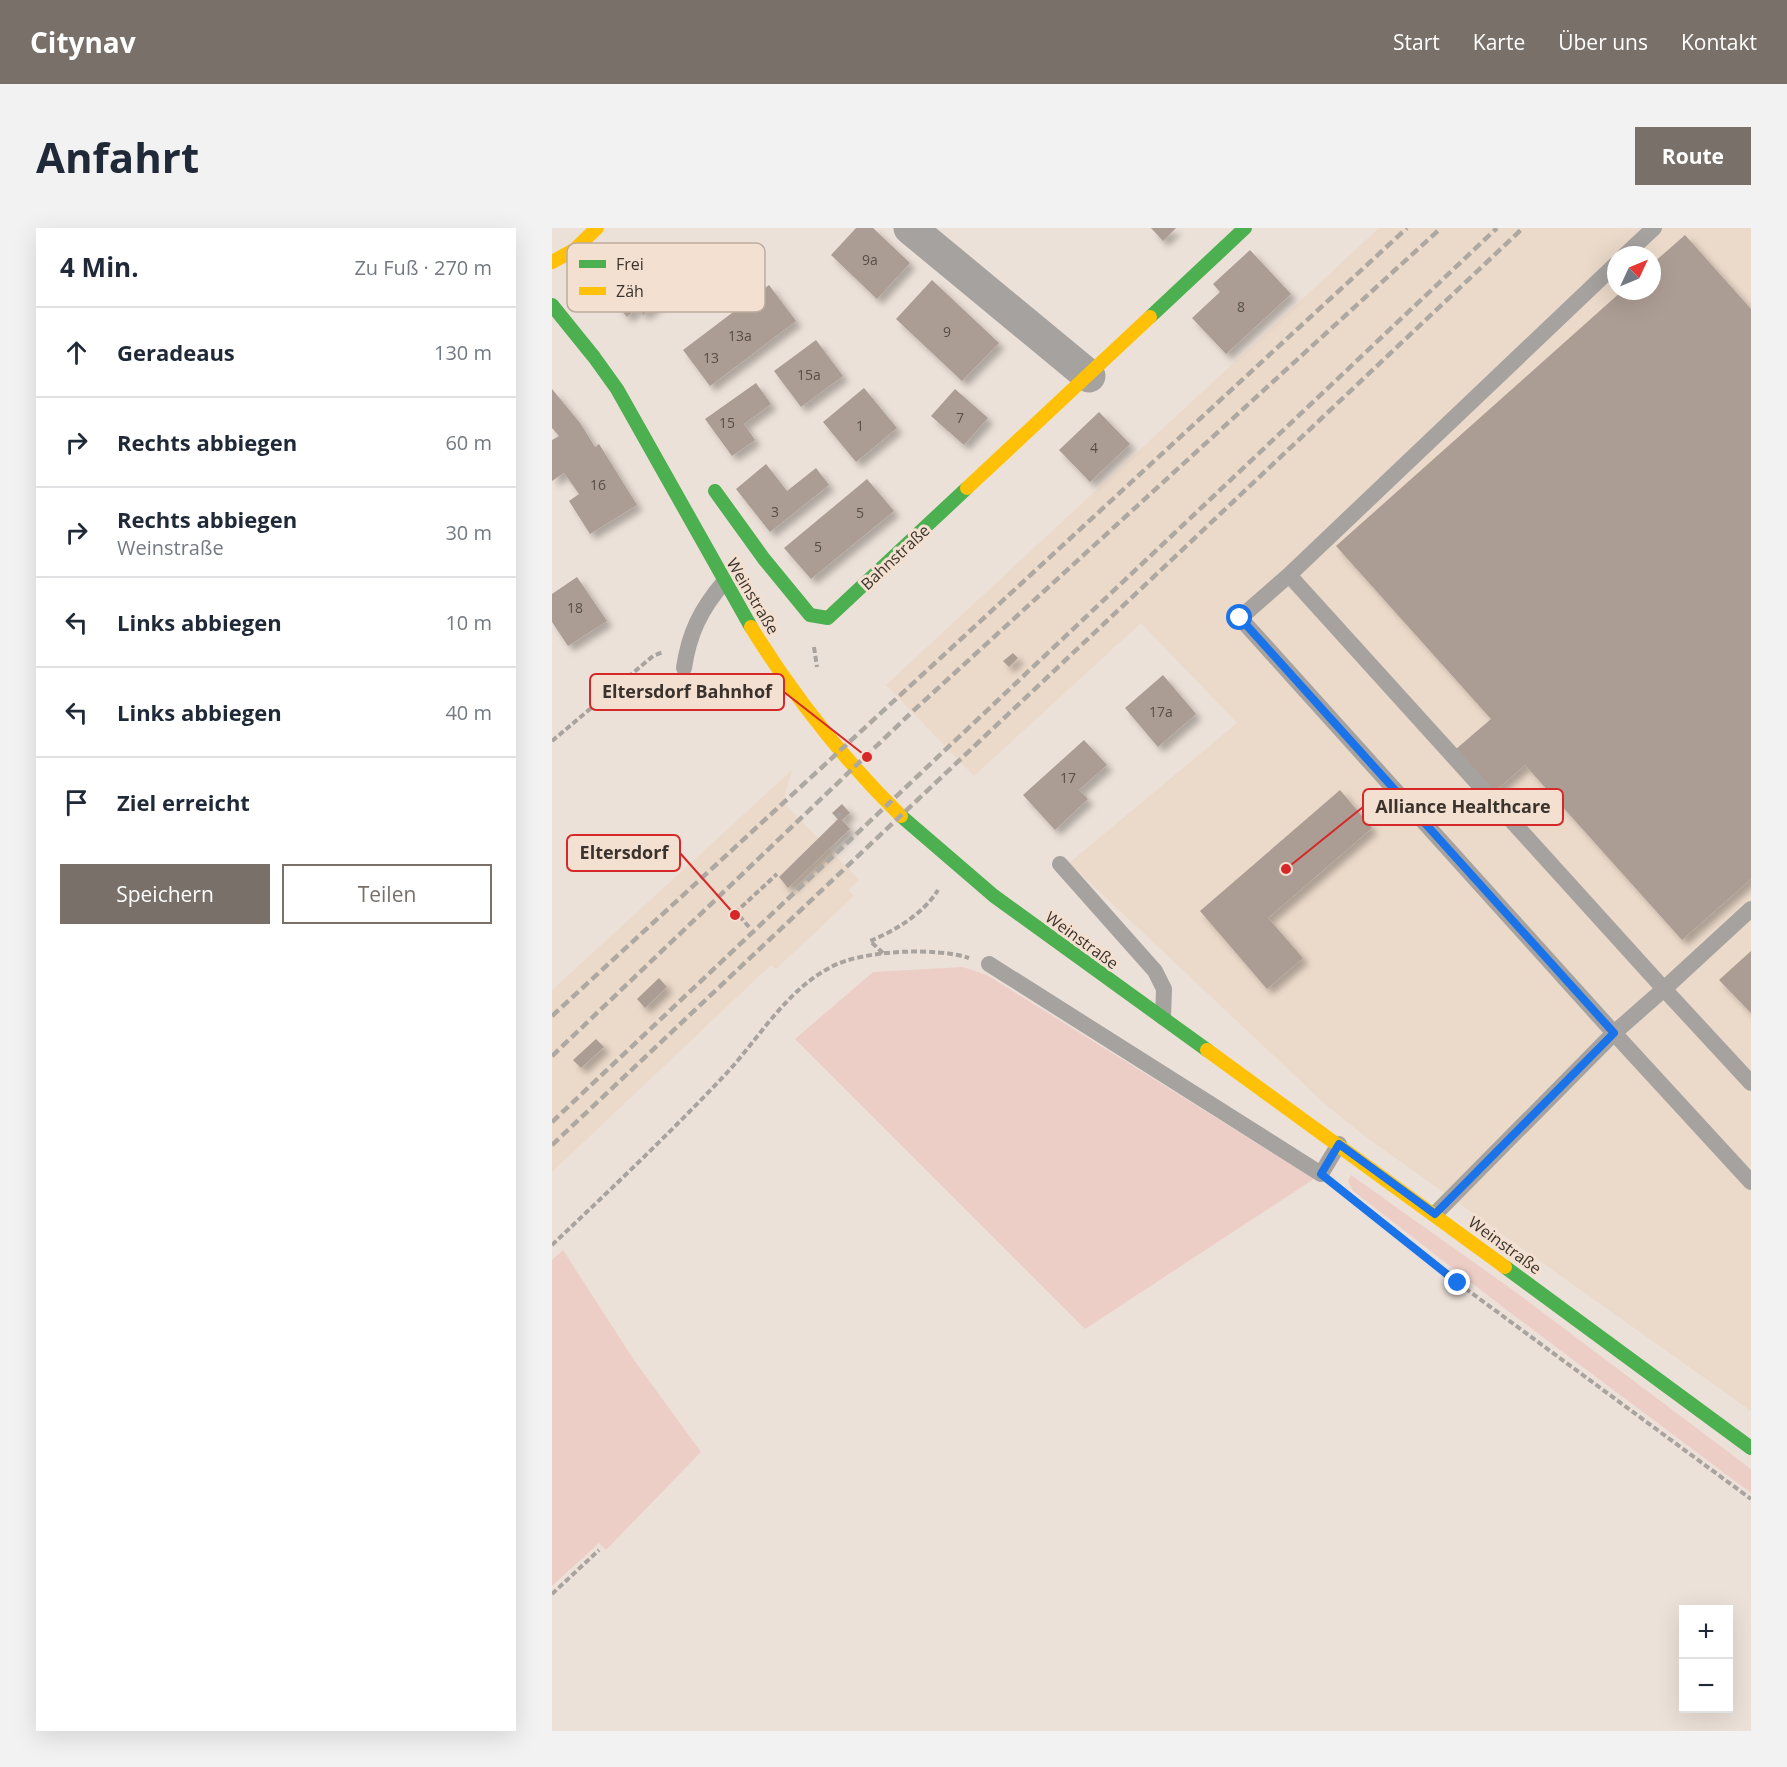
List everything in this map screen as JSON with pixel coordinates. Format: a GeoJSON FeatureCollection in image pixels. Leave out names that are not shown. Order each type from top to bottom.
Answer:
{"type":"FeatureCollection","features":[{"type":"Feature","properties":{"kind":"main road"},"geometry":{"type":"LineString","coordinates":[[581,243],[597,228]]}},
{"type":"Feature","properties":{"kind":"main road","name":"Bahnstraße"},"geometry":{"type":"LineString","coordinates":[[715,491],[764,560],[810,615],[828,618],[1245,228]]}},
{"type":"Feature","properties":{"kind":"main road"},"geometry":{"type":"LineString","coordinates":[[552,262],[567,254]]}},
{"type":"Feature","properties":{"kind":"main road","name":"Weinstraße"},"geometry":{"type":"LineString","coordinates":[[552,305],[598,362],[632,415],[724,582],[761,641],[825,730],[871,785],[917,832],[956,866],[1065,950],[1339,1144],[1751,1448]]}},
{"type":"Feature","properties":{"kind":"street"},"geometry":{"type":"LineString","coordinates":[[910,228],[1089,376]]}},
{"type":"Feature","properties":{"kind":"lane"},"geometry":{"type":"LineString","coordinates":[[1634,246],[1653,228]]}},
{"type":"Feature","properties":{"kind":"lane"},"geometry":{"type":"LineString","coordinates":[[1607,273],[1289,576],[1240,618],[1751,1182]]}},
{"type":"Feature","properties":{"kind":"lane"},"geometry":{"type":"LineString","coordinates":[[1289,576],[1751,1083]]}},
{"type":"Feature","properties":{"kind":"lane"},"geometry":{"type":"LineString","coordinates":[[684,668],[687,643],[703,606],[724,582]]}},
{"type":"Feature","properties":{"kind":"lane"},"geometry":{"type":"LineString","coordinates":[[1060,864],[1155,971],[1164,988],[1162,1017]]}},
{"type":"Feature","properties":{"kind":"lane"},"geometry":{"type":"LineString","coordinates":[[1435,1214],[1614,1033],[1751,909]]}},
{"type":"Feature","properties":{"kind":"lane"},"geometry":{"type":"LineString","coordinates":[[989,964],[1321,1174],[1339,1144]]}},
{"type":"Feature","properties":{"kind":"path"},"geometry":{"type":"LineString","coordinates":[[552,741],[653,656],[687,643]]}},
{"type":"Feature","properties":{"kind":"path"},"geometry":{"type":"LineString","coordinates":[[836,817],[841,813]]}},
{"type":"Feature","properties":{"kind":"path"},"geometry":{"type":"LineString","coordinates":[[749,927],[736,912],[777,874]]}},
{"type":"Feature","properties":{"kind":"path"},"geometry":{"type":"LineString","coordinates":[[883,954],[870,941],[900,926],[924,906]]}},
{"type":"Feature","properties":{"kind":"path"},"geometry":{"type":"LineString","coordinates":[[552,1245],[666,1136],[810,980],[852,958],[883,954],[939,953],[965,956],[989,964]]}},
{"type":"Feature","properties":{"kind":"path"},"geometry":{"type":"LineString","coordinates":[[1321,1174],[1458,1283],[1751,1499]]}},
{"type":"Feature","properties":{"kind":"path"},"geometry":{"type":"LineString","coordinates":[[552,1594],[599,1550]]}},
{"type":"Feature","properties":{"kind":"shaded area"},"geometry":{"type":"Polygon","coordinates":[[[1379,228],[1751,228],[1751,1411],[1367,1138],[1327,1106],[1069,863],[1237,723],[1141,623],[974,776],[886,685],[1379,228]]]}},
{"type":"Feature","properties":{"kind":"shaded area"},"geometry":{"type":"Polygon","coordinates":[[[792,770],[783,802],[859,880],[848,890],[854,896],[776,969],[771,965],[552,1172],[552,990],[792,770]]]}},
{"type":"Feature","properties":{"kind":"shaded area"},"geometry":{"type":"Polygon","coordinates":[[[963,967],[987,975],[1314,1179],[1085,1329],[795,1039],[873,972],[963,967]]]}},
{"type":"Feature","properties":{"kind":"shaded area"},"geometry":{"type":"Polygon","coordinates":[[[1351,1175],[1517,1293],[1751,1469],[1751,1493],[1504,1308],[1353,1191],[1348,1181],[1351,1175]]]}},
{"type":"Feature","properties":{"kind":"shaded area"},"geometry":{"type":"Polygon","coordinates":[[[563,1250],[634,1360],[701,1452],[606,1550],[599,1543],[552,1586],[552,1260],[563,1250]]]}},
{"type":"Feature","properties":{"kind":"building"},"geometry":{"type":"Polygon","coordinates":[[[856,228],[873,228],[910,263],[877,299],[831,255],[856,228]]]}},
{"type":"Feature","properties":{"kind":"building"},"geometry":{"type":"Polygon","coordinates":[[[1151,228],[1176,228],[1163,241],[1151,228]]]}},
{"type":"Feature","properties":{"kind":"building"},"geometry":{"type":"Polygon","coordinates":[[[1685,235],[1751,309],[1751,879],[1682,940],[1525,765],[1494,792],[1456,749],[1491,719],[1336,546],[1612,300],[1661,300],[1661,256],[1685,235]]]}},
{"type":"Feature","properties":{"kind":"building"},"geometry":{"type":"Polygon","coordinates":[[[1250,250],[1291,294],[1226,354],[1192,318],[1220,292],[1213,284],[1250,250]]]}},
{"type":"Feature","properties":{"kind":"building"},"geometry":{"type":"Polygon","coordinates":[[[932,280],[999,343],[962,381],[896,319],[932,280]]]}},
{"type":"Feature","properties":{"kind":"building"},"geometry":{"type":"Polygon","coordinates":[[[769,285],[796,321],[710,386],[683,350],[733,312],[765,312],[765,288],[769,285]]]}},
{"type":"Feature","properties":{"kind":"building"},"geometry":{"type":"Polygon","coordinates":[[[623,312],[633,312],[627,317],[623,312]]]}},
{"type":"Feature","properties":{"kind":"building"},"geometry":{"type":"Polygon","coordinates":[[[816,340],[843,376],[801,407],[774,371],[816,340]]]}},
{"type":"Feature","properties":{"kind":"building"},"geometry":{"type":"Polygon","coordinates":[[[756,383],[771,404],[744,424],[755,440],[732,456],[705,419],[756,383]]]}},
{"type":"Feature","properties":{"kind":"building"},"geometry":{"type":"Polygon","coordinates":[[[864,388],[897,428],[856,462],[823,422],[864,388]]]}},
{"type":"Feature","properties":{"kind":"building"},"geometry":{"type":"Polygon","coordinates":[[[552,389],[580,423],[595,447],[599,444],[637,505],[590,534],[569,501],[579,494],[564,473],[552,481],[552,440],[559,436],[552,428],[552,389]]]}},
{"type":"Feature","properties":{"kind":"building"},"geometry":{"type":"Polygon","coordinates":[[[955,389],[988,418],[964,445],[931,416],[955,389]]]}},
{"type":"Feature","properties":{"kind":"building"},"geometry":{"type":"Polygon","coordinates":[[[1099,412],[1130,444],[1090,482],[1059,450],[1099,412]]]}},
{"type":"Feature","properties":{"kind":"building"},"geometry":{"type":"Polygon","coordinates":[[[766,464],[787,491],[816,468],[829,485],[770,532],[736,489],[766,464]]]}},
{"type":"Feature","properties":{"kind":"building"},"geometry":{"type":"Polygon","coordinates":[[[867,479],[894,511],[811,579],[784,548],[867,479]]]}},
{"type":"Feature","properties":{"kind":"building"},"geometry":{"type":"Polygon","coordinates":[[[577,577],[607,621],[568,646],[552,622],[552,594],[577,577]]]}},
{"type":"Feature","properties":{"kind":"building"},"geometry":{"type":"Polygon","coordinates":[[[1013,653],[1018,658],[1009,667],[1003,661],[1013,653]]]}},
{"type":"Feature","properties":{"kind":"building"},"geometry":{"type":"Polygon","coordinates":[[[1163,675],[1196,714],[1158,747],[1125,708],[1163,675]]]}},
{"type":"Feature","properties":{"kind":"building"},"geometry":{"type":"Polygon","coordinates":[[[1084,740],[1107,765],[1079,790],[1088,799],[1055,830],[1023,795],[1084,740]]]}},
{"type":"Feature","properties":{"kind":"building"},"geometry":{"type":"Polygon","coordinates":[[[1340,790],[1372,828],[1268,918],[1303,958],[1267,989],[1200,911],[1340,790]]]}},
{"type":"Feature","properties":{"kind":"building"},"geometry":{"type":"Polygon","coordinates":[[[842,804],[850,813],[842,820],[850,829],[788,888],[779,877],[838,819],[832,813],[842,804]]]}},
{"type":"Feature","properties":{"kind":"building"},"geometry":{"type":"Polygon","coordinates":[[[1751,951],[1751,1013],[1719,980],[1751,951]]]}},
{"type":"Feature","properties":{"kind":"building"},"geometry":{"type":"Polygon","coordinates":[[[659,978],[667,987],[645,1008],[637,999],[659,978]]]}},
{"type":"Feature","properties":{"kind":"building"},"geometry":{"type":"Polygon","coordinates":[[[596,1039],[604,1047],[581,1068],[573,1060],[596,1039]]]}},
{"type":"Feature","properties":{"kind":"railway"},"geometry":{"type":"LineString","coordinates":[[552,1016],[1407,228]]}},
{"type":"Feature","properties":{"kind":"railway"},"geometry":{"type":"LineString","coordinates":[[552,1056],[912,712],[1441,228]]}},
{"type":"Feature","properties":{"kind":"railway"},"geometry":{"type":"LineString","coordinates":[[552,1122],[1497,228]]}},
{"type":"Feature","properties":{"kind":"railway"},"geometry":{"type":"LineString","coordinates":[[552,1145],[1523,228]]}},
{"type":"Feature","properties":{"kind":"traffic: fast"},"geometry":{"type":"LineString","coordinates":[[1150,317],[1245,228]]}},
{"type":"Feature","properties":{"kind":"traffic: fast"},"geometry":{"type":"LineString","coordinates":[[552,305],[617,389],[751,627]]}},
{"type":"Feature","properties":{"kind":"traffic: fast"},"geometry":{"type":"LineString","coordinates":[[715,491],[764,559],[810,615],[828,618],[967,488]]}},
{"type":"Feature","properties":{"kind":"traffic: fast"},"geometry":{"type":"LineString","coordinates":[[901,816],[994,896],[1207,1050]]}},
{"type":"Feature","properties":{"kind":"traffic: fast"},"geometry":{"type":"LineString","coordinates":[[1505,1267],[1751,1448]]}},
{"type":"Feature","properties":{"kind":"traffic: slow"},"geometry":{"type":"LineString","coordinates":[[581,243],[597,228]]}},
{"type":"Feature","properties":{"kind":"traffic: slow"},"geometry":{"type":"LineString","coordinates":[[552,262],[567,254]]}},
{"type":"Feature","properties":{"kind":"traffic: slow"},"geometry":{"type":"LineString","coordinates":[[967,488],[1150,317]]}},
{"type":"Feature","properties":{"kind":"traffic: slow"},"geometry":{"type":"LineString","coordinates":[[751,627],[820,726],[901,816]]}},
{"type":"Feature","properties":{"kind":"traffic: slow"},"geometry":{"type":"LineString","coordinates":[[1207,1050],[1505,1267]]}},
{"type":"Feature","properties":{"kind":"place","name":"Eltersdorf Bahnhof"},"geometry":{"type":"Point","coordinates":[867,757]}},
{"type":"Feature","properties":{"kind":"place","name":"Alliance Healthcare"},"geometry":{"type":"Point","coordinates":[1286,869]}},
{"type":"Feature","properties":{"kind":"place","name":"Eltersdorf"},"geometry":{"type":"Point","coordinates":[735,915]}},
{"type":"Feature","properties":{"kind":"route"},"geometry":{"type":"LineString","coordinates":[[1240,618],[1614,1033],[1435,1214],[1339,1144],[1321,1174],[1458,1283]]}}]}
